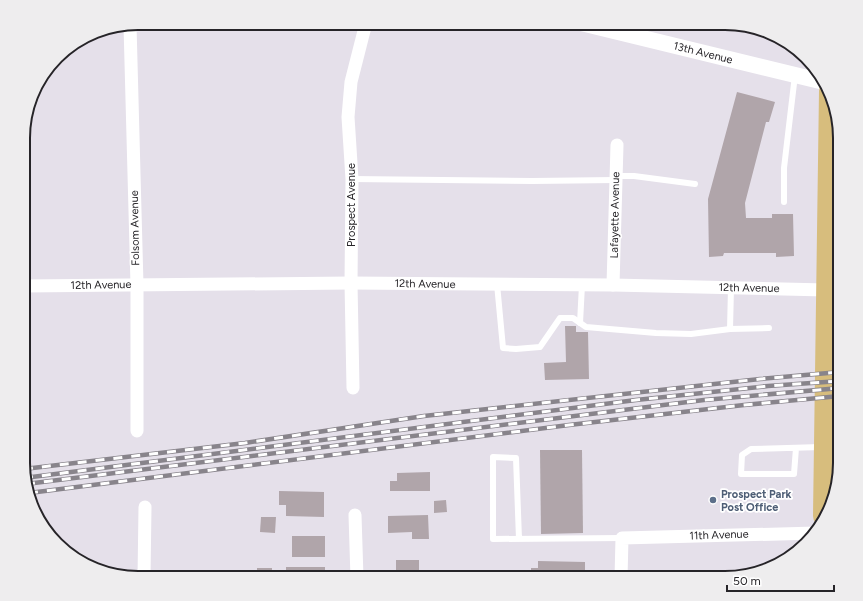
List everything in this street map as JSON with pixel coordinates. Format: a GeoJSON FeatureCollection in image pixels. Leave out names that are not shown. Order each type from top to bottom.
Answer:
{"type":"FeatureCollection","features":[{"type":"Feature","properties":{"kind":"main road"},"geometry":{"type":"LineString","coordinates":[[825,503],[831,467],[823,447],[832,309],[826,290],[830,184],[829,111]]}},
{"type":"Feature","properties":{"kind":"street","name":"Folsom Avenue"},"geometry":{"type":"LineString","coordinates":[[130,30],[137,285],[137,431]]}},
{"type":"Feature","properties":{"kind":"street","name":"Prospect Avenue"},"geometry":{"type":"LineString","coordinates":[[353,388],[351,283],[352,179],[348,117],[351,82],[364,30]]}},
{"type":"Feature","properties":{"kind":"street","name":"13th Avenue"},"geometry":{"type":"LineString","coordinates":[[610,30],[816,80]]}},
{"type":"Feature","properties":{"kind":"street","name":"Lafayette Avenue"},"geometry":{"type":"LineString","coordinates":[[613,285],[617,145]]}},
{"type":"Feature","properties":{"kind":"street","name":"12th Avenue"},"geometry":{"type":"LineString","coordinates":[[30,286],[351,283],[613,285],[826,290]]}},
{"type":"Feature","properties":{"kind":"street"},"geometry":{"type":"LineString","coordinates":[[144,507],[144,571]]}},
{"type":"Feature","properties":{"kind":"street"},"geometry":{"type":"LineString","coordinates":[[355,515],[356,571]]}},
{"type":"Feature","properties":{"kind":"street","name":"11th Avenue"},"geometry":{"type":"LineString","coordinates":[[622,538],[807,533]]}},
{"type":"Feature","properties":{"kind":"street"},"geometry":{"type":"LineString","coordinates":[[621,571],[622,538]]}},
{"type":"Feature","properties":{"kind":"lane"},"geometry":{"type":"LineString","coordinates":[[784,202],[784,168],[795,75]]}},
{"type":"Feature","properties":{"kind":"lane"},"geometry":{"type":"LineString","coordinates":[[352,179],[524,181],[634,176],[695,184]]}},
{"type":"Feature","properties":{"kind":"lane"},"geometry":{"type":"LineString","coordinates":[[497,284],[503,348],[516,349],[540,347],[560,318],[573,318],[586,326],[663,333],[691,334],[730,329],[769,328]]}},
{"type":"Feature","properties":{"kind":"lane"},"geometry":{"type":"LineString","coordinates":[[580,323],[582,285]]}},
{"type":"Feature","properties":{"kind":"lane"},"geometry":{"type":"LineString","coordinates":[[730,329],[731,288]]}},
{"type":"Feature","properties":{"kind":"lane"},"geometry":{"type":"LineString","coordinates":[[796,448],[794,474],[741,474],[742,455],[751,449],[823,447]]}},
{"type":"Feature","properties":{"kind":"lane"},"geometry":{"type":"LineString","coordinates":[[519,539],[516,458],[493,457],[492,539],[519,539],[622,538]]}},
{"type":"Feature","properties":{"kind":"building"},"geometry":{"type":"Polygon","coordinates":[[[737,92],[775,102],[769,122],[766,122],[745,203],[746,218],[772,218],[772,214],[793,214],[794,256],[776,257],[776,253],[724,253],[723,256],[709,257],[708,199],[737,92]]]}},
{"type":"Feature","properties":{"kind":"building"},"geometry":{"type":"Polygon","coordinates":[[[565,326],[576,326],[576,332],[588,332],[589,379],[545,380],[544,363],[566,362],[565,326]]]}},
{"type":"Feature","properties":{"kind":"building"},"geometry":{"type":"Polygon","coordinates":[[[540,450],[582,450],[583,533],[541,534],[540,450]]]}},
{"type":"Feature","properties":{"kind":"building"},"geometry":{"type":"Polygon","coordinates":[[[430,472],[430,491],[390,491],[390,481],[397,481],[397,473],[430,472]]]}},
{"type":"Feature","properties":{"kind":"building"},"geometry":{"type":"Polygon","coordinates":[[[279,491],[324,492],[324,517],[286,516],[286,505],[279,505],[279,491]]]}},
{"type":"Feature","properties":{"kind":"building"},"geometry":{"type":"Polygon","coordinates":[[[446,500],[447,512],[434,513],[434,501],[446,500]]]}},
{"type":"Feature","properties":{"kind":"building"},"geometry":{"type":"Polygon","coordinates":[[[428,515],[429,539],[412,539],[412,532],[388,533],[388,516],[428,515]]]}},
{"type":"Feature","properties":{"kind":"building"},"geometry":{"type":"Polygon","coordinates":[[[261,517],[276,517],[275,533],[260,532],[261,517]]]}},
{"type":"Feature","properties":{"kind":"building"},"geometry":{"type":"Polygon","coordinates":[[[292,536],[325,536],[325,557],[292,557],[292,536]]]}},
{"type":"Feature","properties":{"kind":"building"},"geometry":{"type":"Polygon","coordinates":[[[396,560],[419,560],[419,571],[396,571],[396,560]]]}},
{"type":"Feature","properties":{"kind":"building"},"geometry":{"type":"Polygon","coordinates":[[[538,561],[585,562],[585,571],[531,571],[531,568],[538,568],[538,561]]]}},
{"type":"Feature","properties":{"kind":"building"},"geometry":{"type":"Polygon","coordinates":[[[286,567],[325,567],[325,571],[286,571],[286,567]]]}},
{"type":"Feature","properties":{"kind":"building"},"geometry":{"type":"Polygon","coordinates":[[[257,568],[272,568],[272,571],[257,571],[257,568]]]}},
{"type":"Feature","properties":{"kind":"railway"},"geometry":{"type":"LineString","coordinates":[[30,468],[245,443],[424,416],[760,379],[833,373]]}},
{"type":"Feature","properties":{"kind":"railway"},"geometry":{"type":"LineString","coordinates":[[31,477],[636,400],[768,386],[833,381]]}},
{"type":"Feature","properties":{"kind":"railway"},"geometry":{"type":"LineString","coordinates":[[32,483],[704,400],[833,389]]}},
{"type":"Feature","properties":{"kind":"railway"},"geometry":{"type":"LineString","coordinates":[[34,492],[569,425],[744,405],[833,397]]}},
{"type":"Feature","properties":{"kind":"place","name":"Prospect Park Post Office"},"geometry":{"type":"Point","coordinates":[713,500]}}]}
